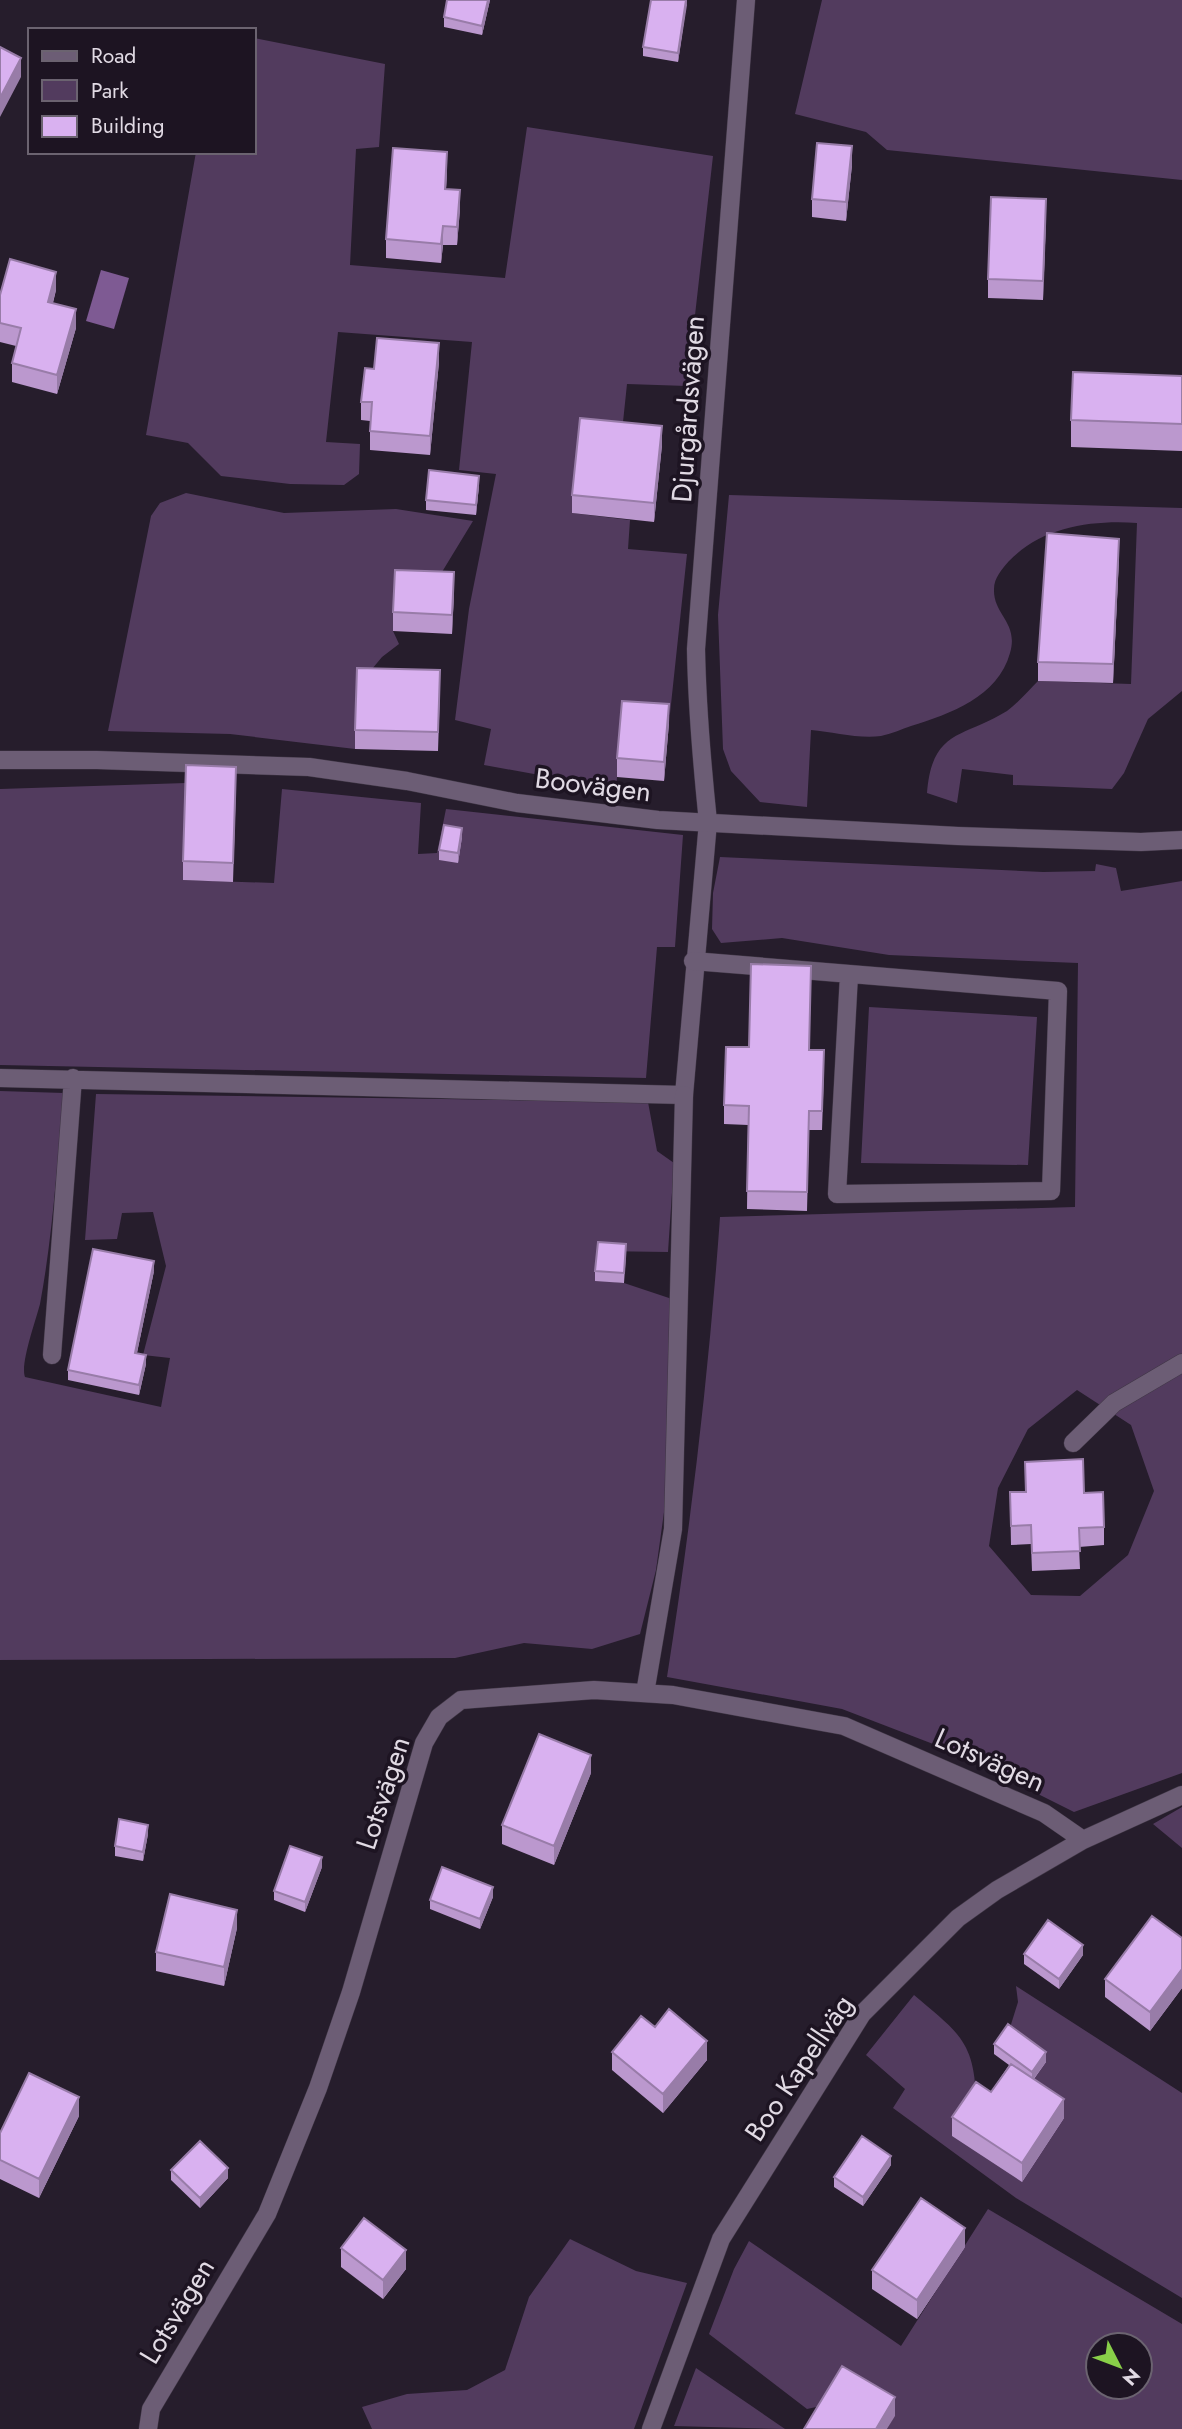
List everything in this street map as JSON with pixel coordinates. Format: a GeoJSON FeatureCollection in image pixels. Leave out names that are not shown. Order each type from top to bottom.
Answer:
{"type":"FeatureCollection","features":[{"type":"Feature","properties":{"kind":"street","name":"Djurgårdsvägen"},"geometry":{"type":"LineString","coordinates":[[645,1693],[673,1529],[684,1095],[708,822],[703,749],[697,719],[696,649],[746,0]]}},
{"type":"Feature","properties":{"kind":"street","name":"Boovägen"},"geometry":{"type":"LineString","coordinates":[[0,760],[97,760],[309,768],[407,781],[517,803],[708,822],[1140,842],[1182,840]]}},
{"type":"Feature","properties":{"kind":"street"},"geometry":{"type":"LineString","coordinates":[[694,961],[1058,991],[1051,1191],[837,1194],[849,975]]}},
{"type":"Feature","properties":{"kind":"street"},"geometry":{"type":"LineString","coordinates":[[0,1078],[684,1095]]}},
{"type":"Feature","properties":{"kind":"street"},"geometry":{"type":"LineString","coordinates":[[52,1355],[73,1078]]}},
{"type":"Feature","properties":{"kind":"street"},"geometry":{"type":"LineString","coordinates":[[1073,1443],[1114,1403],[1182,1363]]}},
{"type":"Feature","properties":{"kind":"street","name":"Lotsvägen"},"geometry":{"type":"LineString","coordinates":[[148,2429],[151,2409],[267,2214],[318,2088],[351,1992],[424,1743],[439,1717],[461,1700],[594,1690],[645,1693],[673,1695],[844,1726],[1044,1813],[1083,1840]]}},
{"type":"Feature","properties":{"kind":"street","name":"Boo Kapellväg"},"geometry":{"type":"LineString","coordinates":[[652,2429],[721,2239],[862,2014],[958,1918],[1083,1840],[1182,1795]]}},
{"type":"Feature","properties":{"kind":"green space"},"geometry":{"type":"Polygon","coordinates":[[[822,0],[1182,0],[1182,180],[887,150],[866,132],[795,114],[822,0]]]}},
{"type":"Feature","properties":{"kind":"green space"},"geometry":{"type":"Polygon","coordinates":[[[256,38],[385,64],[379,147],[356,149],[350,265],[505,278],[527,127],[713,156],[687,386],[627,384],[621,441],[572,513],[630,520],[628,549],[687,554],[669,723],[622,720],[616,789],[484,765],[491,729],[455,720],[469,609],[496,474],[459,470],[472,342],[338,332],[326,442],[360,444],[359,474],[344,485],[290,484],[221,476],[188,443],[146,435],[196,154],[256,154],[256,38]]]}},
{"type":"Feature","properties":{"kind":"green space"},"geometry":{"type":"Polygon","coordinates":[[[186,493],[284,513],[396,509],[473,521],[431,590],[395,589],[393,631],[399,644],[382,657],[357,687],[355,749],[230,734],[108,731],[151,516],[160,503],[186,493]]]}},
{"type":"Feature","properties":{"kind":"green space"},"geometry":{"type":"Polygon","coordinates":[[[729,495],[1182,508],[1182,691],[1148,719],[1124,773],[1112,789],[1013,785],[1013,775],[962,769],[957,803],[927,793],[935,757],[943,746],[952,738],[1007,711],[1038,681],[1131,684],[1137,523],[1102,523],[1068,528],[1036,540],[1022,549],[997,577],[994,585],[995,598],[1009,626],[1012,642],[1004,668],[984,692],[971,702],[941,716],[881,736],[855,736],[811,730],[807,807],[760,802],[731,771],[723,749],[718,615],[729,495]]]}},
{"type":"Feature","properties":{"kind":"green space"},"geometry":{"type":"Polygon","coordinates":[[[186,783],[184,880],[274,883],[282,789],[421,803],[418,854],[437,853],[446,809],[683,835],[675,947],[657,947],[646,1078],[0,1065],[0,789],[186,783]]]}},
{"type":"Feature","properties":{"kind":"green space"},"geometry":{"type":"Polygon","coordinates":[[[720,857],[1043,872],[1095,871],[1096,864],[1116,868],[1121,891],[1182,881],[1182,1773],[1074,1812],[954,1752],[842,1709],[667,1677],[698,1447],[720,1217],[1075,1207],[1078,963],[889,955],[782,938],[721,943],[712,929],[713,893],[720,857]],[[1077,1390],[1028,1429],[998,1488],[989,1546],[1031,1595],[1080,1596],[1128,1555],[1154,1491],[1131,1425],[1077,1390]]]}},
{"type":"Feature","properties":{"kind":"green space"},"geometry":{"type":"Polygon","coordinates":[[[869,1007],[1037,1017],[1028,1165],[861,1163],[869,1007]]]}},
{"type":"Feature","properties":{"kind":"green space"},"geometry":{"type":"Polygon","coordinates":[[[0,1091],[64,1093],[48,1251],[40,1304],[26,1352],[25,1377],[161,1407],[170,1358],[143,1355],[166,1266],[153,1212],[122,1213],[117,1239],[85,1240],[96,1094],[648,1102],[657,1151],[674,1163],[668,1252],[598,1251],[595,1280],[624,1283],[672,1299],[665,1505],[656,1570],[640,1634],[592,1649],[524,1643],[455,1658],[0,1660],[0,1091]]]}},
{"type":"Feature","properties":{"kind":"green space"},"geometry":{"type":"Polygon","coordinates":[[[1182,1807],[1182,1848],[1153,1824],[1182,1807]]]}},
{"type":"Feature","properties":{"kind":"green space"},"geometry":{"type":"Polygon","coordinates":[[[1016,1986],[1182,2093],[1182,2298],[1016,2198],[893,2108],[905,2089],[866,2055],[914,1995],[961,2039],[972,2064],[976,2101],[1011,2083],[1008,2034],[1018,2002],[1016,1986]]]}},
{"type":"Feature","properties":{"kind":"green space"},"geometry":{"type":"Polygon","coordinates":[[[988,2209],[1182,2324],[1182,2429],[887,2429],[895,2415],[830,2404],[807,2409],[709,2334],[734,2269],[749,2241],[901,2346],[988,2209]]]}},
{"type":"Feature","properties":{"kind":"green space"},"geometry":{"type":"Polygon","coordinates":[[[570,2239],[636,2271],[687,2283],[634,2429],[372,2429],[362,2407],[407,2394],[467,2390],[505,2370],[529,2297],[570,2239]]]}},
{"type":"Feature","properties":{"kind":"green space"},"geometry":{"type":"Polygon","coordinates":[[[696,2368],[785,2429],[674,2426],[696,2368]]]}},
{"type":"Feature","properties":{"kind":"shaded area"},"geometry":{"type":"Polygon","coordinates":[[[101,270],[129,278],[114,329],[86,321],[101,270]]]}},
{"type":"Feature","properties":{"kind":"building"},"geometry":{"type":"Polygon","coordinates":[[[447,0],[488,0],[482,26],[444,17],[447,0]]]}},
{"type":"Feature","properties":{"kind":"building"},"geometry":{"type":"Polygon","coordinates":[[[651,0],[686,0],[678,53],[643,47],[651,0]]]}},
{"type":"Feature","properties":{"kind":"building"},"geometry":{"type":"Polygon","coordinates":[[[0,47],[21,58],[0,98],[0,47]]]}},
{"type":"Feature","properties":{"kind":"building"},"geometry":{"type":"Polygon","coordinates":[[[817,143],[852,146],[846,202],[812,199],[817,143]]]}},
{"type":"Feature","properties":{"kind":"building"},"geometry":{"type":"Polygon","coordinates":[[[393,148],[447,152],[445,189],[460,190],[457,227],[443,226],[441,244],[386,239],[393,148]]]}},
{"type":"Feature","properties":{"kind":"building"},"geometry":{"type":"Polygon","coordinates":[[[991,197],[1046,199],[1043,281],[988,279],[991,197]]]}},
{"type":"Feature","properties":{"kind":"building"},"geometry":{"type":"Polygon","coordinates":[[[10,259],[56,272],[48,302],[76,309],[57,375],[12,363],[21,328],[0,323],[0,295],[10,259]]]}},
{"type":"Feature","properties":{"kind":"building"},"geometry":{"type":"Polygon","coordinates":[[[377,338],[439,343],[430,436],[370,431],[372,402],[361,402],[365,368],[374,369],[377,338]]]}},
{"type":"Feature","properties":{"kind":"building"},"geometry":{"type":"Polygon","coordinates":[[[1073,372],[1182,376],[1182,424],[1071,420],[1073,372]]]}},
{"type":"Feature","properties":{"kind":"building"},"geometry":{"type":"Polygon","coordinates":[[[580,418],[662,426],[654,503],[572,495],[580,418]]]}},
{"type":"Feature","properties":{"kind":"building"},"geometry":{"type":"Polygon","coordinates":[[[429,470],[479,476],[476,505],[426,500],[429,470]]]}},
{"type":"Feature","properties":{"kind":"building"},"geometry":{"type":"Polygon","coordinates":[[[1047,533],[1119,539],[1113,664],[1038,662],[1047,533]]]}},
{"type":"Feature","properties":{"kind":"building"},"geometry":{"type":"Polygon","coordinates":[[[395,570],[454,572],[452,615],[393,612],[395,570]]]}},
{"type":"Feature","properties":{"kind":"building"},"geometry":{"type":"Polygon","coordinates":[[[357,668],[440,670],[438,732],[355,730],[357,668]]]}},
{"type":"Feature","properties":{"kind":"building"},"geometry":{"type":"Polygon","coordinates":[[[622,701],[669,704],[664,762],[617,758],[622,701]]]}},
{"type":"Feature","properties":{"kind":"building"},"geometry":{"type":"Polygon","coordinates":[[[186,765],[236,767],[233,863],[183,861],[186,765]]]}},
{"type":"Feature","properties":{"kind":"building"},"geometry":{"type":"Polygon","coordinates":[[[444,825],[462,828],[458,853],[439,850],[444,825]]]}},
{"type":"Feature","properties":{"kind":"building"},"geometry":{"type":"Polygon","coordinates":[[[751,964],[811,966],[809,1050],[824,1050],[822,1111],[809,1111],[807,1192],[747,1191],[749,1106],[724,1105],[726,1047],[749,1047],[751,964]]]}},
{"type":"Feature","properties":{"kind":"building"},"geometry":{"type":"Polygon","coordinates":[[[598,1242],[626,1244],[624,1273],[595,1271],[598,1242]]]}},
{"type":"Feature","properties":{"kind":"building"},"geometry":{"type":"Polygon","coordinates":[[[93,1249],[154,1261],[135,1353],[146,1355],[139,1385],[68,1370],[93,1249]]]}},
{"type":"Feature","properties":{"kind":"building"},"geometry":{"type":"Polygon","coordinates":[[[1083,1459],[1084,1493],[1103,1492],[1104,1527],[1079,1528],[1080,1551],[1032,1553],[1031,1525],[1011,1526],[1010,1492],[1026,1492],[1025,1462],[1083,1459]]]}},
{"type":"Feature","properties":{"kind":"building"},"geometry":{"type":"Polygon","coordinates":[[[539,1734],[591,1755],[554,1846],[502,1825],[539,1734]]]}},
{"type":"Feature","properties":{"kind":"building"},"geometry":{"type":"Polygon","coordinates":[[[119,1819],[148,1825],[143,1852],[115,1846],[119,1819]]]}},
{"type":"Feature","properties":{"kind":"building"},"geometry":{"type":"Polygon","coordinates":[[[290,1846],[322,1857],[305,1902],[274,1891],[290,1846]]]}},
{"type":"Feature","properties":{"kind":"building"},"geometry":{"type":"Polygon","coordinates":[[[442,1867],[493,1887],[480,1919],[430,1900],[442,1867]]]}},
{"type":"Feature","properties":{"kind":"building"},"geometry":{"type":"Polygon","coordinates":[[[170,1894],[237,1910],[224,1967],[156,1952],[170,1894]]]}},
{"type":"Feature","properties":{"kind":"building"},"geometry":{"type":"Polygon","coordinates":[[[1152,1916],[1182,1938],[1182,1969],[1150,2012],[1105,1979],[1152,1916]]]}},
{"type":"Feature","properties":{"kind":"building"},"geometry":{"type":"Polygon","coordinates":[[[1048,1920],[1083,1945],[1059,1979],[1024,1954],[1048,1920]]]}},
{"type":"Feature","properties":{"kind":"building"},"geometry":{"type":"Polygon","coordinates":[[[669,2009],[707,2041],[663,2094],[612,2052],[641,2016],[655,2027],[669,2009]]]}},
{"type":"Feature","properties":{"kind":"building"},"geometry":{"type":"Polygon","coordinates":[[[1008,2024],[1046,2052],[1032,2072],[994,2044],[1008,2024]]]}},
{"type":"Feature","properties":{"kind":"building"},"geometry":{"type":"Polygon","coordinates":[[[1011,2064],[1064,2099],[1022,2163],[952,2117],[976,2082],[991,2092],[1011,2064]]]}},
{"type":"Feature","properties":{"kind":"building"},"geometry":{"type":"Polygon","coordinates":[[[29,2073],[79,2097],[39,2179],[0,2160],[0,2133],[29,2073]]]}},
{"type":"Feature","properties":{"kind":"building"},"geometry":{"type":"Polygon","coordinates":[[[862,2136],[891,2156],[863,2197],[834,2177],[862,2136]]]}},
{"type":"Feature","properties":{"kind":"building"},"geometry":{"type":"Polygon","coordinates":[[[200,2141],[228,2168],[200,2198],[171,2170],[200,2141]]]}},
{"type":"Feature","properties":{"kind":"building"},"geometry":{"type":"Polygon","coordinates":[[[921,2198],[965,2228],[917,2300],[872,2270],[921,2198]]]}},
{"type":"Feature","properties":{"kind":"building"},"geometry":{"type":"Polygon","coordinates":[[[364,2218],[406,2250],[383,2280],[341,2248],[364,2218]]]}},
{"type":"Feature","properties":{"kind":"building"},"geometry":{"type":"Polygon","coordinates":[[[842,2366],[895,2397],[876,2429],[804,2429],[842,2366]]]}}]}
